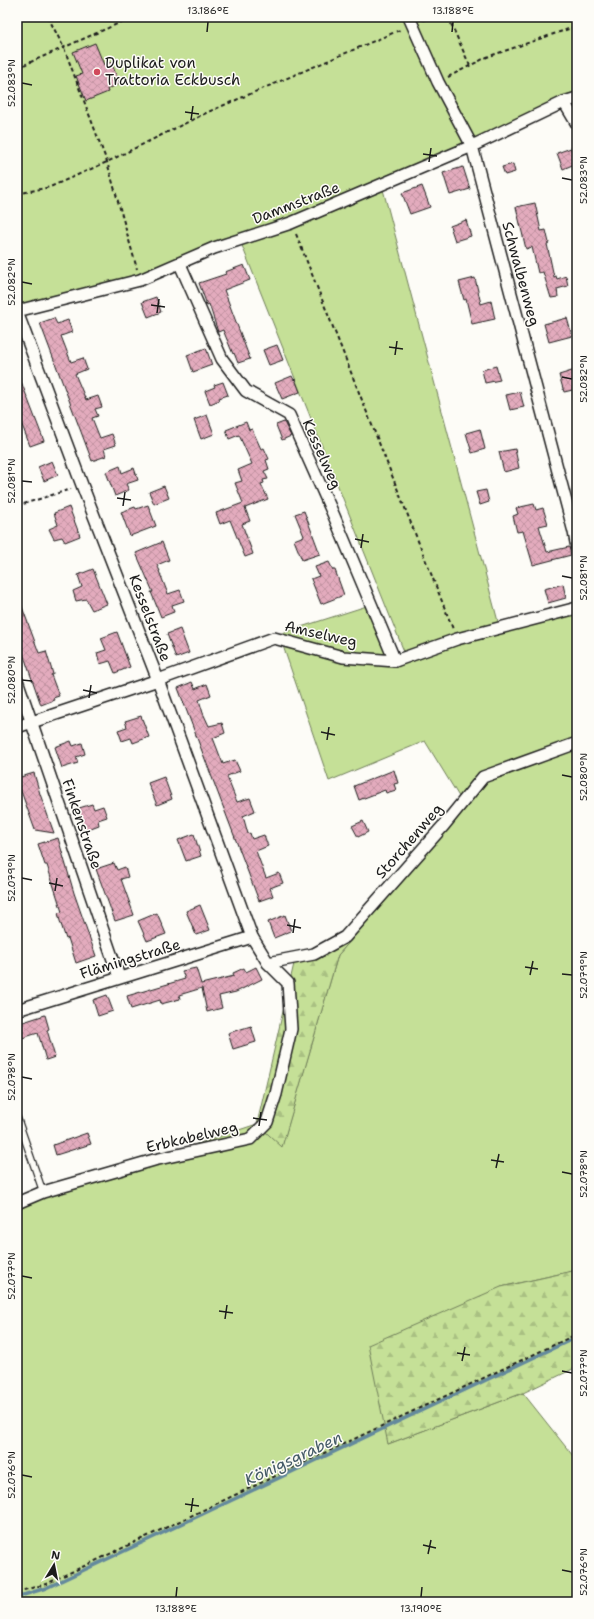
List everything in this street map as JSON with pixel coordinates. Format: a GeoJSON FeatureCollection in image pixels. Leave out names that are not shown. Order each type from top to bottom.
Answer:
{"type":"FeatureCollection","features":[{"type":"Feature","properties":{"kind":"street","name":"Schwalbenweg"},"geometry":{"type":"LineString","coordinates":[[411,21],[438,82],[472,146],[572,524],[577,548]]}},
{"type":"Feature","properties":{"kind":"street","name":"Dammstraße"},"geometry":{"type":"LineString","coordinates":[[17,311],[140,280],[214,248],[291,224],[472,146],[564,102],[577,98]]}},
{"type":"Feature","properties":{"kind":"street"},"geometry":{"type":"LineString","coordinates":[[564,102],[577,124]]}},
{"type":"Feature","properties":{"kind":"street","name":"Kesselweg"},"geometry":{"type":"LineString","coordinates":[[180,264],[222,359],[246,391],[289,415],[334,516],[395,661]]}},
{"type":"Feature","properties":{"kind":"street","name":"Kesselstraße"},"geometry":{"type":"LineString","coordinates":[[17,311],[82,485],[158,680],[252,937]]}},
{"type":"Feature","properties":{"kind":"street","name":"Amselweg"},"geometry":{"type":"LineString","coordinates":[[17,727],[158,680],[274,638],[343,657],[395,661],[457,639],[577,608]]}},
{"type":"Feature","properties":{"kind":"street","name":"Finkenstraße"},"geometry":{"type":"LineString","coordinates":[[17,680],[119,977]]}},
{"type":"Feature","properties":{"kind":"street","name":"Storchenweg"},"geometry":{"type":"LineString","coordinates":[[268,963],[314,954],[345,937],[444,825],[483,777],[577,744]]}},
{"type":"Feature","properties":{"kind":"street","name":"Erbkabelweg"},"geometry":{"type":"LineString","coordinates":[[17,1203],[43,1192],[154,1160],[250,1139],[267,1122],[276,1094],[291,1029],[288,983],[268,963],[252,937]]}},
{"type":"Feature","properties":{"kind":"street","name":"Flämingstraße"},"geometry":{"type":"LineString","coordinates":[[17,1010],[119,977],[252,937]]}},
{"type":"Feature","properties":{"kind":"lane"},"geometry":{"type":"LineString","coordinates":[[17,1117],[43,1192]]}},
{"type":"Feature","properties":{"kind":"path"},"geometry":{"type":"LineString","coordinates":[[48,17],[64,48],[107,162],[140,280]]}},
{"type":"Feature","properties":{"kind":"path"},"geometry":{"type":"LineString","coordinates":[[17,68],[133,17]]}},
{"type":"Feature","properties":{"kind":"path"},"geometry":{"type":"LineString","coordinates":[[448,17],[470,66]]}},
{"type":"Feature","properties":{"kind":"path"},"geometry":{"type":"LineString","coordinates":[[17,194],[50,187],[107,162],[208,112],[411,21]]}},
{"type":"Feature","properties":{"kind":"path"},"geometry":{"type":"LineString","coordinates":[[438,82],[487,57],[577,26]]}},
{"type":"Feature","properties":{"kind":"path"},"geometry":{"type":"LineString","coordinates":[[291,224],[457,639]]}},
{"type":"Feature","properties":{"kind":"path"},"geometry":{"type":"LineString","coordinates":[[17,506],[82,485]]}},
{"type":"Feature","properties":{"kind":"path"},"geometry":{"type":"LineString","coordinates":[[17,1592],[46,1584],[577,1334]]}},
{"type":"Feature","properties":{"kind":"green space"},"geometry":{"type":"Polygon","coordinates":[[[17,17],[577,17],[577,98],[381,182],[500,629],[577,609],[577,1270],[501,1287],[388,1444],[523,1393],[577,1461],[577,1602],[17,1602],[17,1205],[257,1124],[282,1146],[338,955],[466,808],[425,741],[329,781],[279,634],[373,604],[398,656],[405,654],[239,238],[180,264],[17,311],[17,17]]]}},
{"type":"Feature","properties":{"kind":"green space"},"geometry":{"type":"Polygon","coordinates":[[[353,938],[338,955],[282,1147],[257,1124],[296,955],[353,938]]]}},
{"type":"Feature","properties":{"kind":"green space"},"geometry":{"type":"Polygon","coordinates":[[[577,1270],[577,1367],[523,1393],[388,1444],[368,1345],[501,1287],[577,1270]]]}},
{"type":"Feature","properties":{"kind":"building"},"geometry":{"type":"Polygon","coordinates":[[[95,43],[104,65],[111,62],[120,84],[107,89],[108,92],[86,101],[76,76],[82,74],[73,52],[95,43]]]}},
{"type":"Feature","properties":{"kind":"building"},"geometry":{"type":"Polygon","coordinates":[[[571,148],[577,163],[563,169],[557,153],[571,148]]]}},
{"type":"Feature","properties":{"kind":"building"},"geometry":{"type":"Polygon","coordinates":[[[513,164],[515,172],[505,175],[502,167],[513,164]]]}},
{"type":"Feature","properties":{"kind":"building"},"geometry":{"type":"Polygon","coordinates":[[[463,167],[470,189],[450,195],[443,173],[463,167]]]}},
{"type":"Feature","properties":{"kind":"building"},"geometry":{"type":"Polygon","coordinates":[[[422,186],[430,207],[410,214],[402,193],[422,186]]]}},
{"type":"Feature","properties":{"kind":"building"},"geometry":{"type":"Polygon","coordinates":[[[535,203],[541,231],[546,230],[549,243],[547,244],[554,277],[556,276],[557,279],[566,276],[568,286],[557,289],[558,297],[551,298],[543,272],[538,273],[532,247],[526,249],[516,207],[535,203]]]}},
{"type":"Feature","properties":{"kind":"building"},"geometry":{"type":"Polygon","coordinates":[[[466,220],[471,236],[455,241],[450,226],[466,220]]]}},
{"type":"Feature","properties":{"kind":"building"},"geometry":{"type":"Polygon","coordinates":[[[244,265],[250,280],[224,290],[250,359],[238,363],[223,330],[218,332],[209,304],[207,305],[199,283],[226,274],[225,272],[244,265]]]}},
{"type":"Feature","properties":{"kind":"building"},"geometry":{"type":"Polygon","coordinates":[[[475,278],[481,304],[491,301],[495,319],[472,324],[466,299],[464,300],[459,282],[475,278]]]}},
{"type":"Feature","properties":{"kind":"building"},"geometry":{"type":"Polygon","coordinates":[[[156,297],[161,312],[148,317],[142,302],[156,297]]]}},
{"type":"Feature","properties":{"kind":"building"},"geometry":{"type":"Polygon","coordinates":[[[54,318],[57,324],[68,320],[72,332],[61,336],[71,362],[83,358],[87,369],[75,374],[86,400],[98,396],[102,407],[95,409],[98,416],[92,418],[100,438],[112,434],[116,445],[104,449],[106,456],[92,461],[40,323],[54,318]]]}},
{"type":"Feature","properties":{"kind":"building"},"geometry":{"type":"Polygon","coordinates":[[[567,318],[572,336],[549,342],[544,324],[567,318]]]}},
{"type":"Feature","properties":{"kind":"building"},"geometry":{"type":"Polygon","coordinates":[[[277,345],[283,360],[269,365],[263,350],[277,345]]]}},
{"type":"Feature","properties":{"kind":"building"},"geometry":{"type":"Polygon","coordinates":[[[206,348],[212,365],[193,372],[187,355],[206,348]]]}},
{"type":"Feature","properties":{"kind":"building"},"geometry":{"type":"Polygon","coordinates":[[[496,366],[500,380],[485,383],[482,370],[496,366]]]}},
{"type":"Feature","properties":{"kind":"building"},"geometry":{"type":"Polygon","coordinates":[[[575,370],[577,389],[564,392],[559,375],[575,370]]]}},
{"type":"Feature","properties":{"kind":"building"},"geometry":{"type":"Polygon","coordinates":[[[17,371],[44,441],[30,446],[17,412],[17,371]]]}},
{"type":"Feature","properties":{"kind":"building"},"geometry":{"type":"Polygon","coordinates":[[[292,376],[294,380],[295,379],[300,392],[282,399],[275,383],[292,376]]]}},
{"type":"Feature","properties":{"kind":"building"},"geometry":{"type":"Polygon","coordinates":[[[223,382],[228,395],[219,398],[220,400],[210,404],[205,391],[215,387],[214,385],[223,382]]]}},
{"type":"Feature","properties":{"kind":"building"},"geometry":{"type":"Polygon","coordinates":[[[520,392],[524,407],[510,410],[506,395],[520,392]]]}},
{"type":"Feature","properties":{"kind":"building"},"geometry":{"type":"Polygon","coordinates":[[[207,415],[214,434],[201,439],[194,420],[207,415]]]}},
{"type":"Feature","properties":{"kind":"building"},"geometry":{"type":"Polygon","coordinates":[[[246,422],[249,430],[252,429],[261,449],[264,448],[269,459],[266,460],[269,469],[264,471],[268,479],[263,480],[264,483],[261,484],[268,499],[245,508],[250,521],[242,524],[253,554],[245,557],[230,520],[220,524],[216,513],[243,503],[235,483],[242,481],[238,470],[252,464],[239,435],[229,439],[226,430],[246,422]]]}},
{"type":"Feature","properties":{"kind":"building"},"geometry":{"type":"Polygon","coordinates":[[[284,422],[291,436],[282,440],[276,425],[284,422]]]}},
{"type":"Feature","properties":{"kind":"building"},"geometry":{"type":"Polygon","coordinates":[[[480,429],[485,449],[472,453],[466,433],[480,429]]]}},
{"type":"Feature","properties":{"kind":"building"},"geometry":{"type":"Polygon","coordinates":[[[515,449],[519,468],[504,472],[499,452],[515,449]]]}},
{"type":"Feature","properties":{"kind":"building"},"geometry":{"type":"Polygon","coordinates":[[[52,461],[58,475],[44,481],[38,467],[52,461]]]}},
{"type":"Feature","properties":{"kind":"building"},"geometry":{"type":"Polygon","coordinates":[[[120,466],[122,473],[134,468],[138,480],[126,484],[129,490],[115,496],[106,472],[120,466]]]}},
{"type":"Feature","properties":{"kind":"building"},"geometry":{"type":"Polygon","coordinates":[[[164,486],[169,498],[154,504],[149,492],[164,486]]]}},
{"type":"Feature","properties":{"kind":"building"},"geometry":{"type":"Polygon","coordinates":[[[486,490],[489,502],[480,505],[476,492],[486,490]]]}},
{"type":"Feature","properties":{"kind":"building"},"geometry":{"type":"Polygon","coordinates":[[[534,504],[536,510],[543,508],[548,524],[539,526],[547,552],[569,547],[571,555],[533,565],[523,531],[517,532],[513,516],[518,514],[516,508],[534,504]]]}},
{"type":"Feature","properties":{"kind":"building"},"geometry":{"type":"Polygon","coordinates":[[[148,505],[156,526],[130,536],[121,512],[135,507],[136,509],[148,505]]]}},
{"type":"Feature","properties":{"kind":"building"},"geometry":{"type":"Polygon","coordinates":[[[69,507],[80,536],[65,542],[62,537],[54,539],[49,529],[58,525],[54,513],[69,507]]]}},
{"type":"Feature","properties":{"kind":"building"},"geometry":{"type":"Polygon","coordinates":[[[304,511],[320,554],[302,560],[294,540],[304,536],[295,514],[304,511]]]}},
{"type":"Feature","properties":{"kind":"building"},"geometry":{"type":"Polygon","coordinates":[[[162,542],[169,560],[157,565],[159,571],[168,594],[180,590],[184,601],[172,605],[174,612],[161,617],[151,592],[153,592],[136,553],[162,542]]]}},
{"type":"Feature","properties":{"kind":"building"},"geometry":{"type":"Polygon","coordinates":[[[329,562],[333,570],[335,570],[344,595],[321,604],[311,579],[319,576],[315,567],[329,562]]]}},
{"type":"Feature","properties":{"kind":"building"},"geometry":{"type":"Polygon","coordinates":[[[93,569],[107,604],[92,610],[86,599],[76,601],[73,591],[82,587],[78,575],[93,569]]]}},
{"type":"Feature","properties":{"kind":"building"},"geometry":{"type":"Polygon","coordinates":[[[563,584],[566,598],[548,603],[544,589],[563,584]]]}},
{"type":"Feature","properties":{"kind":"building"},"geometry":{"type":"Polygon","coordinates":[[[18,596],[39,653],[46,651],[53,674],[51,675],[59,696],[53,698],[54,700],[41,705],[19,642],[17,643],[18,596]]]}},
{"type":"Feature","properties":{"kind":"building"},"geometry":{"type":"Polygon","coordinates":[[[180,629],[189,653],[176,658],[167,634],[180,629]]]}},
{"type":"Feature","properties":{"kind":"building"},"geometry":{"type":"Polygon","coordinates":[[[117,632],[130,667],[115,673],[110,661],[100,664],[97,653],[106,650],[101,638],[117,632]]]}},
{"type":"Feature","properties":{"kind":"building"},"geometry":{"type":"Polygon","coordinates":[[[192,682],[195,689],[207,684],[211,695],[199,700],[209,726],[222,723],[225,733],[213,738],[223,764],[235,760],[240,771],[227,776],[237,802],[250,798],[255,811],[243,816],[248,834],[250,833],[252,839],[264,835],[268,846],[256,851],[266,878],[279,873],[283,883],[270,888],[273,896],[259,901],[178,688],[192,682]]]}},
{"type":"Feature","properties":{"kind":"building"},"geometry":{"type":"Polygon","coordinates":[[[141,716],[149,737],[133,743],[131,738],[122,741],[118,730],[127,727],[125,721],[141,716]]]}},
{"type":"Feature","properties":{"kind":"building"},"geometry":{"type":"Polygon","coordinates":[[[71,741],[73,746],[82,743],[85,754],[76,757],[78,763],[62,768],[55,747],[71,741]]]}},
{"type":"Feature","properties":{"kind":"building"},"geometry":{"type":"Polygon","coordinates":[[[394,770],[398,783],[394,784],[396,790],[386,793],[385,790],[359,800],[354,786],[394,770]]]}},
{"type":"Feature","properties":{"kind":"building"},"geometry":{"type":"Polygon","coordinates":[[[34,773],[54,833],[35,830],[17,780],[17,778],[34,773]]]}},
{"type":"Feature","properties":{"kind":"building"},"geometry":{"type":"Polygon","coordinates":[[[164,777],[172,799],[157,805],[148,783],[164,777]]]}},
{"type":"Feature","properties":{"kind":"building"},"geometry":{"type":"Polygon","coordinates":[[[92,804],[94,809],[103,806],[107,817],[98,820],[99,825],[83,831],[76,809],[92,804]]]}},
{"type":"Feature","properties":{"kind":"building"},"geometry":{"type":"Polygon","coordinates":[[[363,821],[368,832],[358,837],[352,826],[363,821]]]}},
{"type":"Feature","properties":{"kind":"building"},"geometry":{"type":"Polygon","coordinates":[[[194,834],[201,856],[186,861],[178,840],[194,834]]]}},
{"type":"Feature","properties":{"kind":"building"},"geometry":{"type":"Polygon","coordinates":[[[58,838],[74,893],[96,956],[76,963],[68,938],[66,939],[60,921],[58,913],[62,912],[47,865],[45,865],[38,844],[58,838]]]}},
{"type":"Feature","properties":{"kind":"building"},"geometry":{"type":"Polygon","coordinates":[[[114,863],[117,870],[125,867],[128,877],[121,879],[134,915],[115,921],[96,869],[114,863]]]}},
{"type":"Feature","properties":{"kind":"building"},"geometry":{"type":"Polygon","coordinates":[[[200,905],[210,930],[196,935],[186,911],[200,905]]]}},
{"type":"Feature","properties":{"kind":"building"},"geometry":{"type":"Polygon","coordinates":[[[157,913],[166,934],[147,941],[138,921],[157,913]]]}},
{"type":"Feature","properties":{"kind":"building"},"geometry":{"type":"Polygon","coordinates":[[[285,915],[291,931],[274,938],[268,922],[285,915]]]}},
{"type":"Feature","properties":{"kind":"building"},"geometry":{"type":"Polygon","coordinates":[[[256,967],[262,979],[236,992],[219,996],[222,1008],[207,1012],[202,988],[179,995],[180,999],[161,1004],[160,1000],[131,1009],[127,996],[185,979],[182,971],[196,968],[201,984],[234,976],[233,973],[244,968],[246,972],[256,967]]]}},
{"type":"Feature","properties":{"kind":"building"},"geometry":{"type":"Polygon","coordinates":[[[107,995],[113,1011],[98,1016],[93,1000],[107,995]]]}},
{"type":"Feature","properties":{"kind":"building"},"geometry":{"type":"Polygon","coordinates":[[[45,1015],[49,1029],[47,1030],[55,1057],[46,1060],[38,1033],[19,1039],[17,1033],[17,1024],[45,1015]]]}},
{"type":"Feature","properties":{"kind":"building"},"geometry":{"type":"Polygon","coordinates":[[[251,1026],[256,1042],[233,1049],[228,1033],[251,1026]]]}},
{"type":"Feature","properties":{"kind":"building"},"geometry":{"type":"Polygon","coordinates":[[[87,1133],[91,1144],[56,1155],[53,1145],[87,1133]]]}},
{"type":"Feature","properties":{"kind":"waterway","name":"Königsgraben"},"geometry":{"type":"LineString","coordinates":[[17,1597],[46,1588],[577,1337]]}},
{"type":"Feature","properties":{"kind":"place","name":"Duplikat von Trattoria Eckbusch"},"geometry":{"type":"Point","coordinates":[97,72]}}]}
